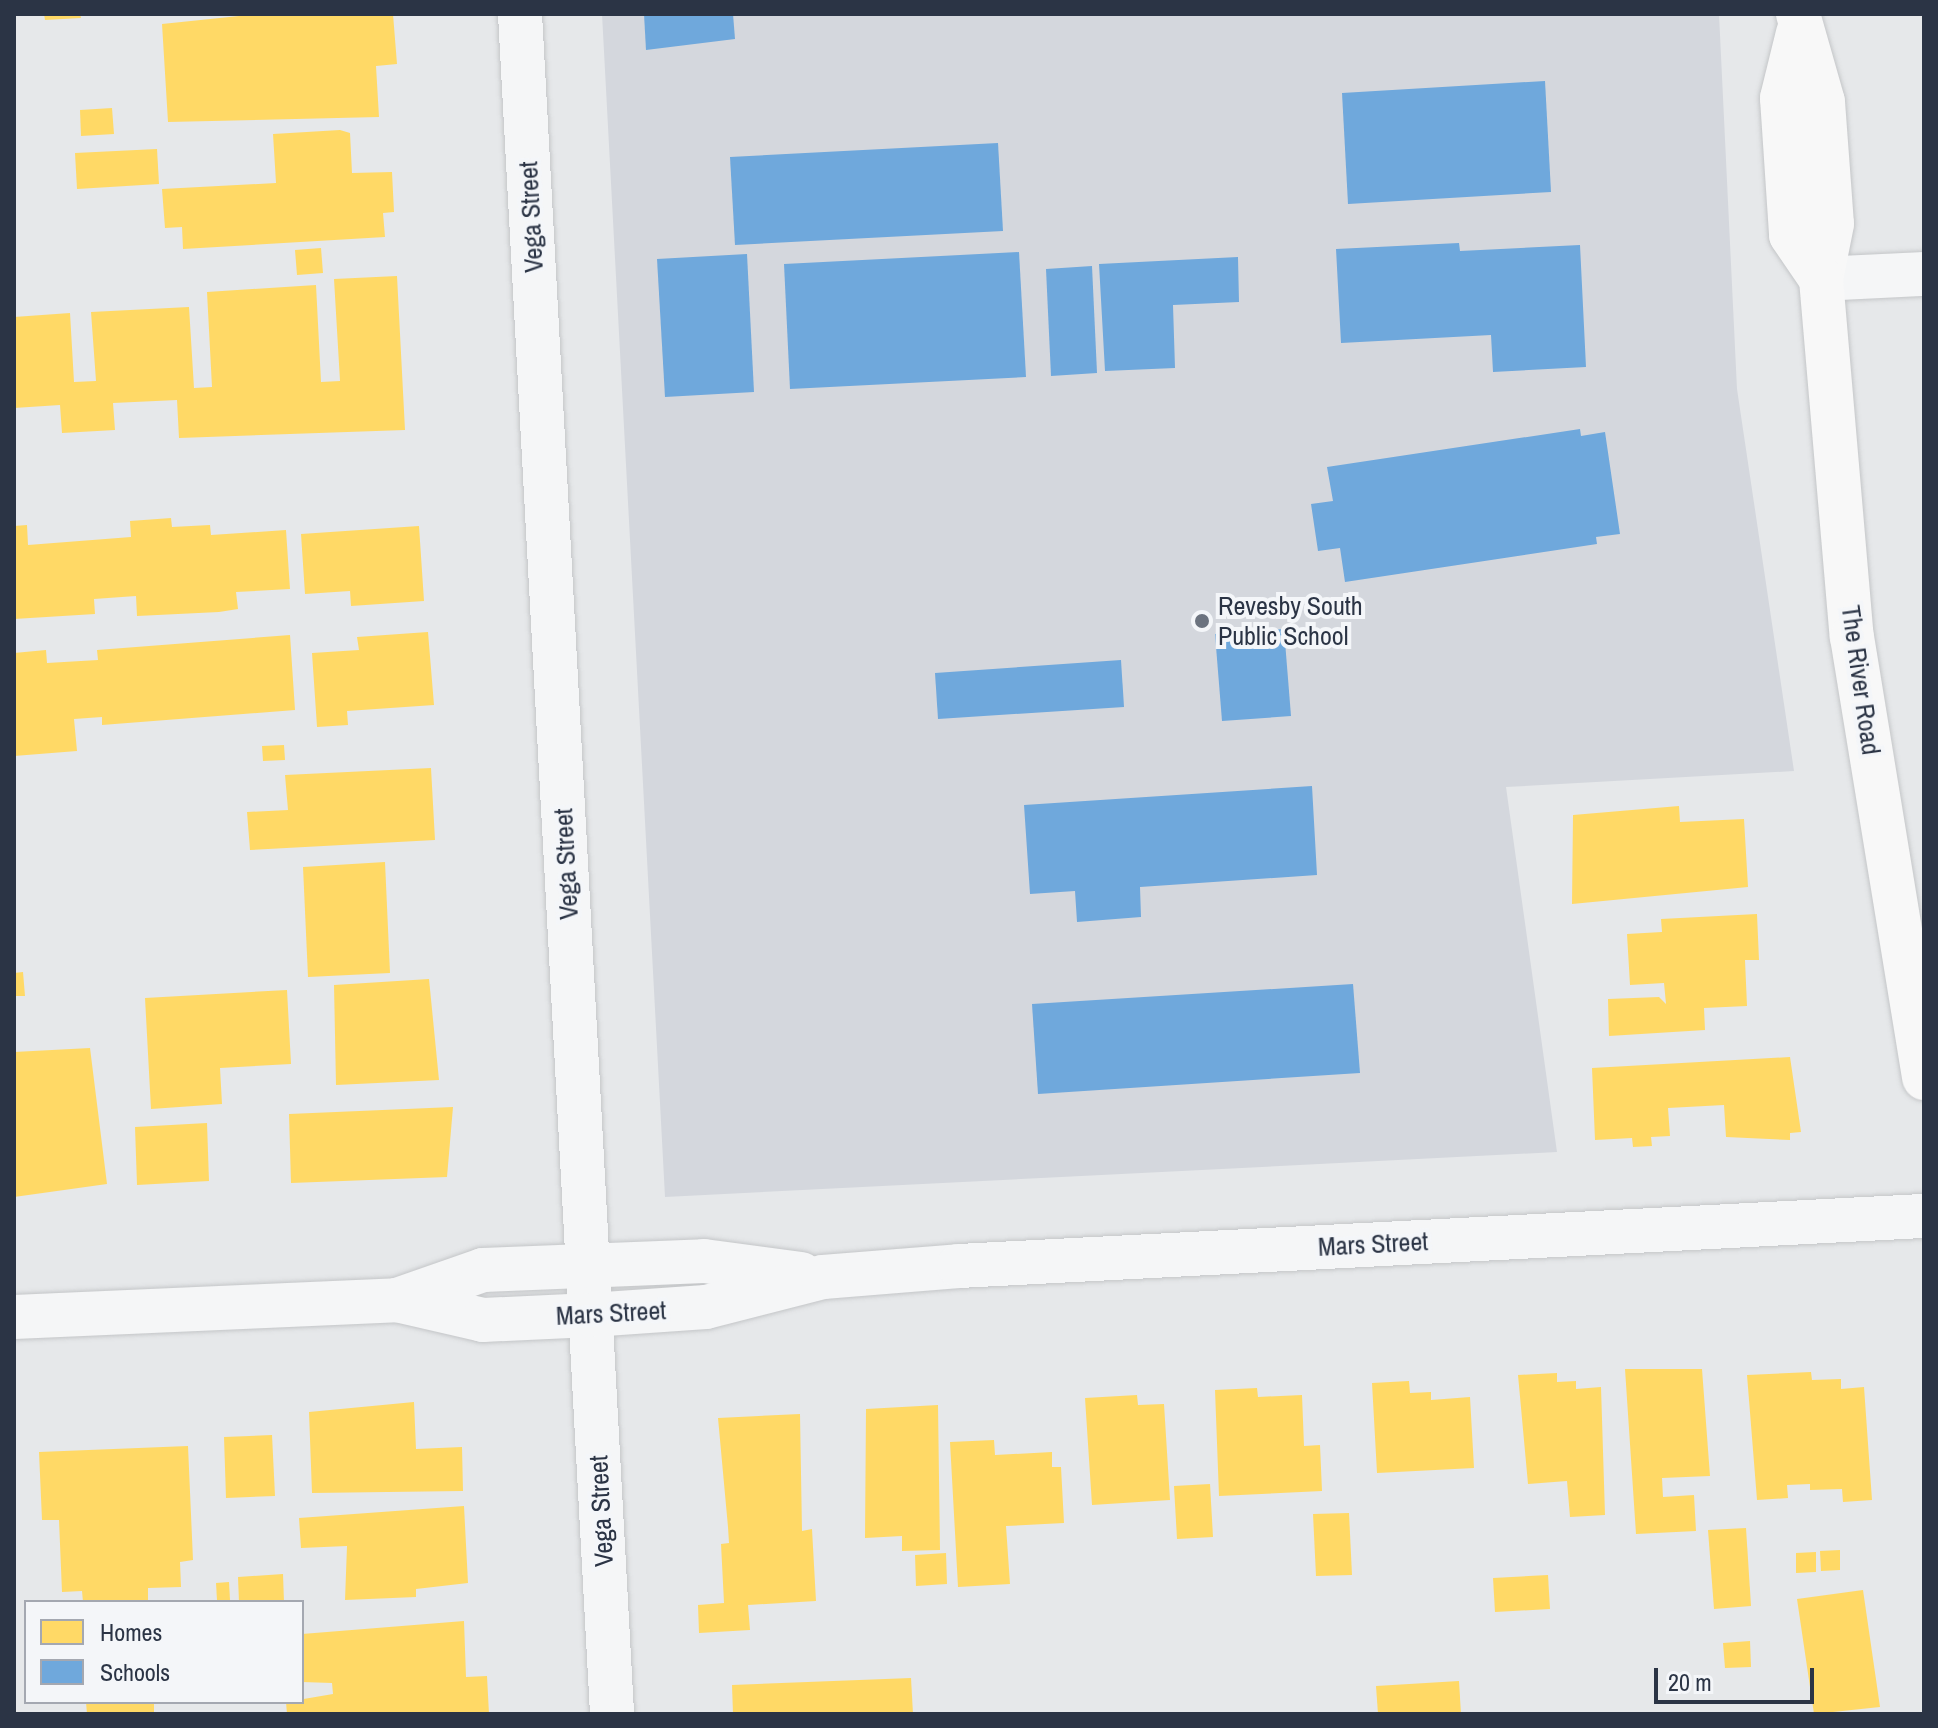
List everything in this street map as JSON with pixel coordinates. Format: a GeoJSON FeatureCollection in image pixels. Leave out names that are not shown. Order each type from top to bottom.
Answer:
{"type":"FeatureCollection","features":[{"type":"Feature","properties":{"kind":"main road","name":"The River Road"},"geometry":{"type":"LineString","coordinates":[[1798,24],[1823,102],[1832,224],[1821,279],[1852,637],[1924,1078]]}},
{"type":"Feature","properties":{"kind":"street","name":"Vega Street"},"geometry":{"type":"LineString","coordinates":[[520,14],[612,1714]]}},
{"type":"Feature","properties":{"kind":"street"},"geometry":{"type":"LineString","coordinates":[[1821,279],[1924,274]]}},
{"type":"Feature","properties":{"kind":"street","name":"Mars Street"},"geometry":{"type":"LineString","coordinates":[[397,1300],[483,1270],[704,1261],[823,1277],[1924,1216]]}},
{"type":"Feature","properties":{"kind":"street","name":"Mars Street"},"geometry":{"type":"LineString","coordinates":[[14,1317],[397,1300],[483,1320],[591,1315],[706,1307],[823,1277]]}},
{"type":"Feature","properties":{"kind":"shaded area","name":"Revesby South Public School"},"geometry":{"type":"Polygon","coordinates":[[[602,14],[1719,14],[1737,389],[1794,771],[1506,787],[1557,1152],[665,1197],[602,14]]]}},
{"type":"Feature","properties":{"kind":"building: Homes"},"geometry":{"type":"Polygon","coordinates":[[[44,14],[80,14],[81,18],[45,20],[44,14]]]}},
{"type":"Feature","properties":{"kind":"building: Homes"},"geometry":{"type":"Polygon","coordinates":[[[258,14],[393,14],[397,64],[376,66],[379,117],[168,122],[162,24],[258,14]]]}},
{"type":"Feature","properties":{"kind":"building: Homes"},"geometry":{"type":"Polygon","coordinates":[[[112,108],[114,134],[81,136],[80,110],[112,108]]]}},
{"type":"Feature","properties":{"kind":"building: Homes"},"geometry":{"type":"Polygon","coordinates":[[[340,130],[350,133],[352,173],[392,172],[394,212],[383,213],[385,237],[183,249],[182,227],[165,228],[162,189],[276,183],[273,134],[340,130]]]}},
{"type":"Feature","properties":{"kind":"building: Homes"},"geometry":{"type":"Polygon","coordinates":[[[157,149],[159,184],[77,189],[75,153],[157,149]]]}},
{"type":"Feature","properties":{"kind":"building: Homes"},"geometry":{"type":"Polygon","coordinates":[[[321,248],[323,273],[297,275],[295,250],[321,248]]]}},
{"type":"Feature","properties":{"kind":"building: Homes"},"geometry":{"type":"Polygon","coordinates":[[[397,276],[405,430],[179,438],[177,400],[113,403],[115,430],[62,433],[60,405],[14,408],[14,317],[70,313],[74,382],[96,381],[91,312],[189,307],[194,388],[212,387],[207,292],[316,285],[321,382],[340,381],[334,279],[397,276]]]}},
{"type":"Feature","properties":{"kind":"building: Homes"},"geometry":{"type":"Polygon","coordinates":[[[171,518],[172,527],[210,525],[211,535],[286,530],[290,589],[236,592],[238,609],[219,612],[137,616],[136,596],[94,599],[95,614],[14,619],[14,526],[27,525],[28,545],[131,537],[130,521],[171,518]]]}},
{"type":"Feature","properties":{"kind":"building: Homes"},"geometry":{"type":"Polygon","coordinates":[[[419,526],[424,601],[351,606],[350,591],[305,594],[301,534],[419,526]]]}},
{"type":"Feature","properties":{"kind":"building: Homes"},"geometry":{"type":"Polygon","coordinates":[[[428,632],[434,705],[347,711],[348,725],[317,727],[312,653],[359,650],[357,637],[428,632]]]}},
{"type":"Feature","properties":{"kind":"building: Homes"},"geometry":{"type":"Polygon","coordinates":[[[290,635],[295,710],[102,725],[102,717],[74,719],[77,751],[14,756],[14,653],[46,650],[47,663],[98,660],[97,650],[290,635]]]}},
{"type":"Feature","properties":{"kind":"building: Homes"},"geometry":{"type":"Polygon","coordinates":[[[284,745],[285,760],[263,761],[262,746],[284,745]]]}},
{"type":"Feature","properties":{"kind":"building: Homes"},"geometry":{"type":"Polygon","coordinates":[[[431,768],[435,840],[250,850],[247,812],[288,810],[285,775],[431,768]]]}},
{"type":"Feature","properties":{"kind":"building: Homes"},"geometry":{"type":"Polygon","coordinates":[[[1679,806],[1680,822],[1744,819],[1748,887],[1572,904],[1573,815],[1679,806]]]}},
{"type":"Feature","properties":{"kind":"building: Homes"},"geometry":{"type":"Polygon","coordinates":[[[385,862],[390,973],[308,977],[303,867],[385,862]]]}},
{"type":"Feature","properties":{"kind":"building: Homes"},"geometry":{"type":"Polygon","coordinates":[[[1757,914],[1759,960],[1745,960],[1747,1006],[1704,1008],[1705,1030],[1609,1036],[1608,999],[1659,997],[1666,1004],[1664,983],[1630,985],[1627,934],[1662,932],[1661,919],[1757,914]]]}},
{"type":"Feature","properties":{"kind":"building: Homes"},"geometry":{"type":"Polygon","coordinates":[[[23,972],[25,996],[14,996],[14,973],[23,972]]]}},
{"type":"Feature","properties":{"kind":"building: Homes"},"geometry":{"type":"Polygon","coordinates":[[[429,979],[439,1080],[336,1085],[334,985],[429,979]]]}},
{"type":"Feature","properties":{"kind":"building: Homes"},"geometry":{"type":"Polygon","coordinates":[[[287,990],[291,1064],[220,1068],[222,1104],[151,1109],[145,998],[287,990]]]}},
{"type":"Feature","properties":{"kind":"building: Homes"},"geometry":{"type":"Polygon","coordinates":[[[90,1048],[107,1184],[14,1197],[14,1052],[90,1048]]]}},
{"type":"Feature","properties":{"kind":"building: Homes"},"geometry":{"type":"Polygon","coordinates":[[[1790,1057],[1801,1132],[1790,1133],[1790,1140],[1726,1137],[1724,1105],[1668,1108],[1670,1136],[1651,1137],[1652,1146],[1633,1147],[1632,1138],[1595,1140],[1592,1068],[1790,1057]]]}},
{"type":"Feature","properties":{"kind":"building: Homes"},"geometry":{"type":"Polygon","coordinates":[[[453,1107],[447,1177],[291,1183],[289,1114],[453,1107]]]}},
{"type":"Feature","properties":{"kind":"building: Homes"},"geometry":{"type":"Polygon","coordinates":[[[207,1123],[209,1181],[137,1185],[135,1127],[207,1123]]]}},
{"type":"Feature","properties":{"kind":"building: Homes"},"geometry":{"type":"Polygon","coordinates":[[[1625,1369],[1702,1369],[1710,1476],[1662,1478],[1663,1497],[1694,1495],[1696,1531],[1636,1534],[1625,1369]]]}},
{"type":"Feature","properties":{"kind":"building: Homes"},"geometry":{"type":"Polygon","coordinates":[[[1811,1372],[1812,1380],[1841,1379],[1841,1389],[1864,1387],[1872,1500],[1843,1502],[1842,1489],[1810,1490],[1810,1484],[1787,1485],[1788,1498],[1757,1500],[1747,1375],[1811,1372]]]}},
{"type":"Feature","properties":{"kind":"building: Homes"},"geometry":{"type":"Polygon","coordinates":[[[1557,1373],[1557,1382],[1576,1381],[1576,1389],[1601,1387],[1605,1515],[1570,1517],[1567,1481],[1528,1484],[1518,1375],[1557,1373]]]}},
{"type":"Feature","properties":{"kind":"building: Homes"},"geometry":{"type":"Polygon","coordinates":[[[1409,1381],[1410,1393],[1431,1392],[1431,1400],[1470,1397],[1474,1468],[1377,1473],[1372,1383],[1409,1381]]]}},
{"type":"Feature","properties":{"kind":"building: Homes"},"geometry":{"type":"Polygon","coordinates":[[[1257,1388],[1258,1397],[1302,1395],[1304,1446],[1320,1445],[1322,1491],[1219,1496],[1215,1390],[1257,1388]]]}},
{"type":"Feature","properties":{"kind":"building: Homes"},"geometry":{"type":"Polygon","coordinates":[[[1137,1395],[1138,1405],[1164,1404],[1170,1500],[1092,1505],[1085,1398],[1137,1395]]]}},
{"type":"Feature","properties":{"kind":"building: Homes"},"geometry":{"type":"Polygon","coordinates":[[[414,1402],[416,1449],[462,1447],[463,1491],[312,1493],[309,1412],[414,1402]]]}},
{"type":"Feature","properties":{"kind":"building: Homes"},"geometry":{"type":"Polygon","coordinates":[[[938,1405],[940,1550],[902,1551],[902,1536],[865,1538],[866,1409],[938,1405]]]}},
{"type":"Feature","properties":{"kind":"building: Homes"},"geometry":{"type":"Polygon","coordinates":[[[800,1414],[802,1531],[812,1529],[816,1601],[748,1605],[750,1630],[699,1633],[698,1605],[724,1603],[721,1544],[729,1543],[718,1418],[800,1414]]]}},
{"type":"Feature","properties":{"kind":"building: Homes"},"geometry":{"type":"Polygon","coordinates":[[[272,1435],[275,1496],[226,1498],[224,1437],[272,1435]]]}},
{"type":"Feature","properties":{"kind":"building: Homes"},"geometry":{"type":"Polygon","coordinates":[[[994,1440],[995,1455],[1052,1452],[1052,1467],[1061,1467],[1064,1523],[1006,1526],[1010,1584],[958,1587],[950,1442],[994,1440]]]}},
{"type":"Feature","properties":{"kind":"building: Homes"},"geometry":{"type":"Polygon","coordinates":[[[188,1446],[193,1560],[180,1562],[181,1587],[148,1588],[148,1600],[83,1600],[82,1591],[62,1592],[59,1520],[42,1520],[39,1452],[188,1446]]]}},
{"type":"Feature","properties":{"kind":"building: Homes"},"geometry":{"type":"Polygon","coordinates":[[[1210,1484],[1213,1537],[1177,1539],[1174,1486],[1210,1484]]]}},
{"type":"Feature","properties":{"kind":"building: Homes"},"geometry":{"type":"Polygon","coordinates":[[[464,1506],[468,1583],[416,1589],[416,1597],[345,1600],[347,1546],[301,1548],[299,1518],[464,1506]]]}},
{"type":"Feature","properties":{"kind":"building: Homes"},"geometry":{"type":"Polygon","coordinates":[[[1349,1513],[1352,1575],[1316,1576],[1313,1514],[1349,1513]]]}},
{"type":"Feature","properties":{"kind":"building: Homes"},"geometry":{"type":"Polygon","coordinates":[[[1746,1528],[1751,1606],[1714,1609],[1708,1530],[1746,1528]]]}},
{"type":"Feature","properties":{"kind":"building: Homes"},"geometry":{"type":"Polygon","coordinates":[[[1840,1550],[1840,1570],[1821,1571],[1820,1551],[1840,1550]]]}},
{"type":"Feature","properties":{"kind":"building: Homes"},"geometry":{"type":"Polygon","coordinates":[[[1816,1552],[1816,1572],[1796,1573],[1796,1553],[1816,1552]]]}},
{"type":"Feature","properties":{"kind":"building: Homes"},"geometry":{"type":"Polygon","coordinates":[[[946,1553],[947,1584],[916,1586],[915,1555],[946,1553]]]}},
{"type":"Feature","properties":{"kind":"building: Homes"},"geometry":{"type":"Polygon","coordinates":[[[283,1574],[284,1600],[239,1600],[238,1577],[283,1574]]]}},
{"type":"Feature","properties":{"kind":"building: Homes"},"geometry":{"type":"Polygon","coordinates":[[[1548,1575],[1550,1609],[1495,1612],[1493,1578],[1548,1575]]]}},
{"type":"Feature","properties":{"kind":"building: Homes"},"geometry":{"type":"Polygon","coordinates":[[[229,1582],[230,1600],[217,1600],[216,1583],[229,1582]]]}},
{"type":"Feature","properties":{"kind":"building: Homes"},"geometry":{"type":"Polygon","coordinates":[[[1863,1590],[1880,1707],[1814,1714],[1797,1599],[1863,1590]]]}},
{"type":"Feature","properties":{"kind":"building: Homes"},"geometry":{"type":"Polygon","coordinates":[[[464,1621],[466,1677],[487,1676],[489,1714],[287,1714],[286,1704],[304,1704],[304,1699],[333,1694],[332,1683],[304,1682],[304,1634],[464,1621]]]}},
{"type":"Feature","properties":{"kind":"building: Homes"},"geometry":{"type":"Polygon","coordinates":[[[1750,1641],[1751,1667],[1725,1668],[1723,1643],[1750,1641]]]}},
{"type":"Feature","properties":{"kind":"building: Homes"},"geometry":{"type":"Polygon","coordinates":[[[911,1678],[913,1714],[733,1714],[732,1685],[911,1678]]]}},
{"type":"Feature","properties":{"kind":"building: Homes"},"geometry":{"type":"Polygon","coordinates":[[[1459,1681],[1461,1714],[1378,1714],[1376,1686],[1459,1681]]]}},
{"type":"Feature","properties":{"kind":"building: Homes"},"geometry":{"type":"Polygon","coordinates":[[[86,1704],[154,1704],[154,1714],[87,1714],[86,1704]]]}},
{"type":"Feature","properties":{"kind":"building: Schools"},"geometry":{"type":"Polygon","coordinates":[[[644,14],[733,14],[735,39],[646,50],[644,14]]]}},
{"type":"Feature","properties":{"kind":"building: Schools"},"geometry":{"type":"Polygon","coordinates":[[[1545,81],[1551,192],[1348,204],[1342,93],[1545,81]]]}},
{"type":"Feature","properties":{"kind":"building: Schools"},"geometry":{"type":"Polygon","coordinates":[[[998,143],[1003,231],[735,245],[730,157],[998,143]]]}},
{"type":"Feature","properties":{"kind":"building: Schools"},"geometry":{"type":"Polygon","coordinates":[[[1459,243],[1460,251],[1580,245],[1586,367],[1493,372],[1491,335],[1341,343],[1336,249],[1459,243]]]}},
{"type":"Feature","properties":{"kind":"building: Schools"},"geometry":{"type":"Polygon","coordinates":[[[1019,252],[1026,377],[790,389],[784,264],[1019,252]]]}},
{"type":"Feature","properties":{"kind":"building: Schools"},"geometry":{"type":"Polygon","coordinates":[[[747,254],[754,392],[665,397],[657,259],[747,254]]]}},
{"type":"Feature","properties":{"kind":"building: Schools"},"geometry":{"type":"Polygon","coordinates":[[[1238,257],[1239,302],[1173,305],[1175,368],[1105,371],[1099,264],[1238,257]]]}},
{"type":"Feature","properties":{"kind":"building: Schools"},"geometry":{"type":"Polygon","coordinates":[[[1092,266],[1097,373],[1051,376],[1046,269],[1092,266]]]}},
{"type":"Feature","properties":{"kind":"building: Schools"},"geometry":{"type":"Polygon","coordinates":[[[1580,429],[1581,436],[1605,432],[1620,534],[1596,537],[1597,544],[1345,582],[1340,548],[1318,551],[1311,504],[1333,501],[1327,467],[1580,429]]]}},
{"type":"Feature","properties":{"kind":"building: Schools"},"geometry":{"type":"Polygon","coordinates":[[[1284,629],[1291,716],[1222,721],[1215,634],[1284,629]]]}},
{"type":"Feature","properties":{"kind":"building: Schools"},"geometry":{"type":"Polygon","coordinates":[[[1121,660],[1124,707],[938,719],[935,673],[1121,660]]]}},
{"type":"Feature","properties":{"kind":"building: Schools"},"geometry":{"type":"Polygon","coordinates":[[[1312,786],[1317,875],[1140,887],[1141,917],[1077,922],[1075,891],[1030,894],[1024,805],[1312,786]]]}},
{"type":"Feature","properties":{"kind":"building: Schools"},"geometry":{"type":"Polygon","coordinates":[[[1353,984],[1360,1073],[1038,1094],[1032,1004],[1353,984]]]}},
{"type":"Feature","properties":{"kind":"place","name":"Revesby South Public School"},"geometry":{"type":"Point","coordinates":[1202,621]}}]}
